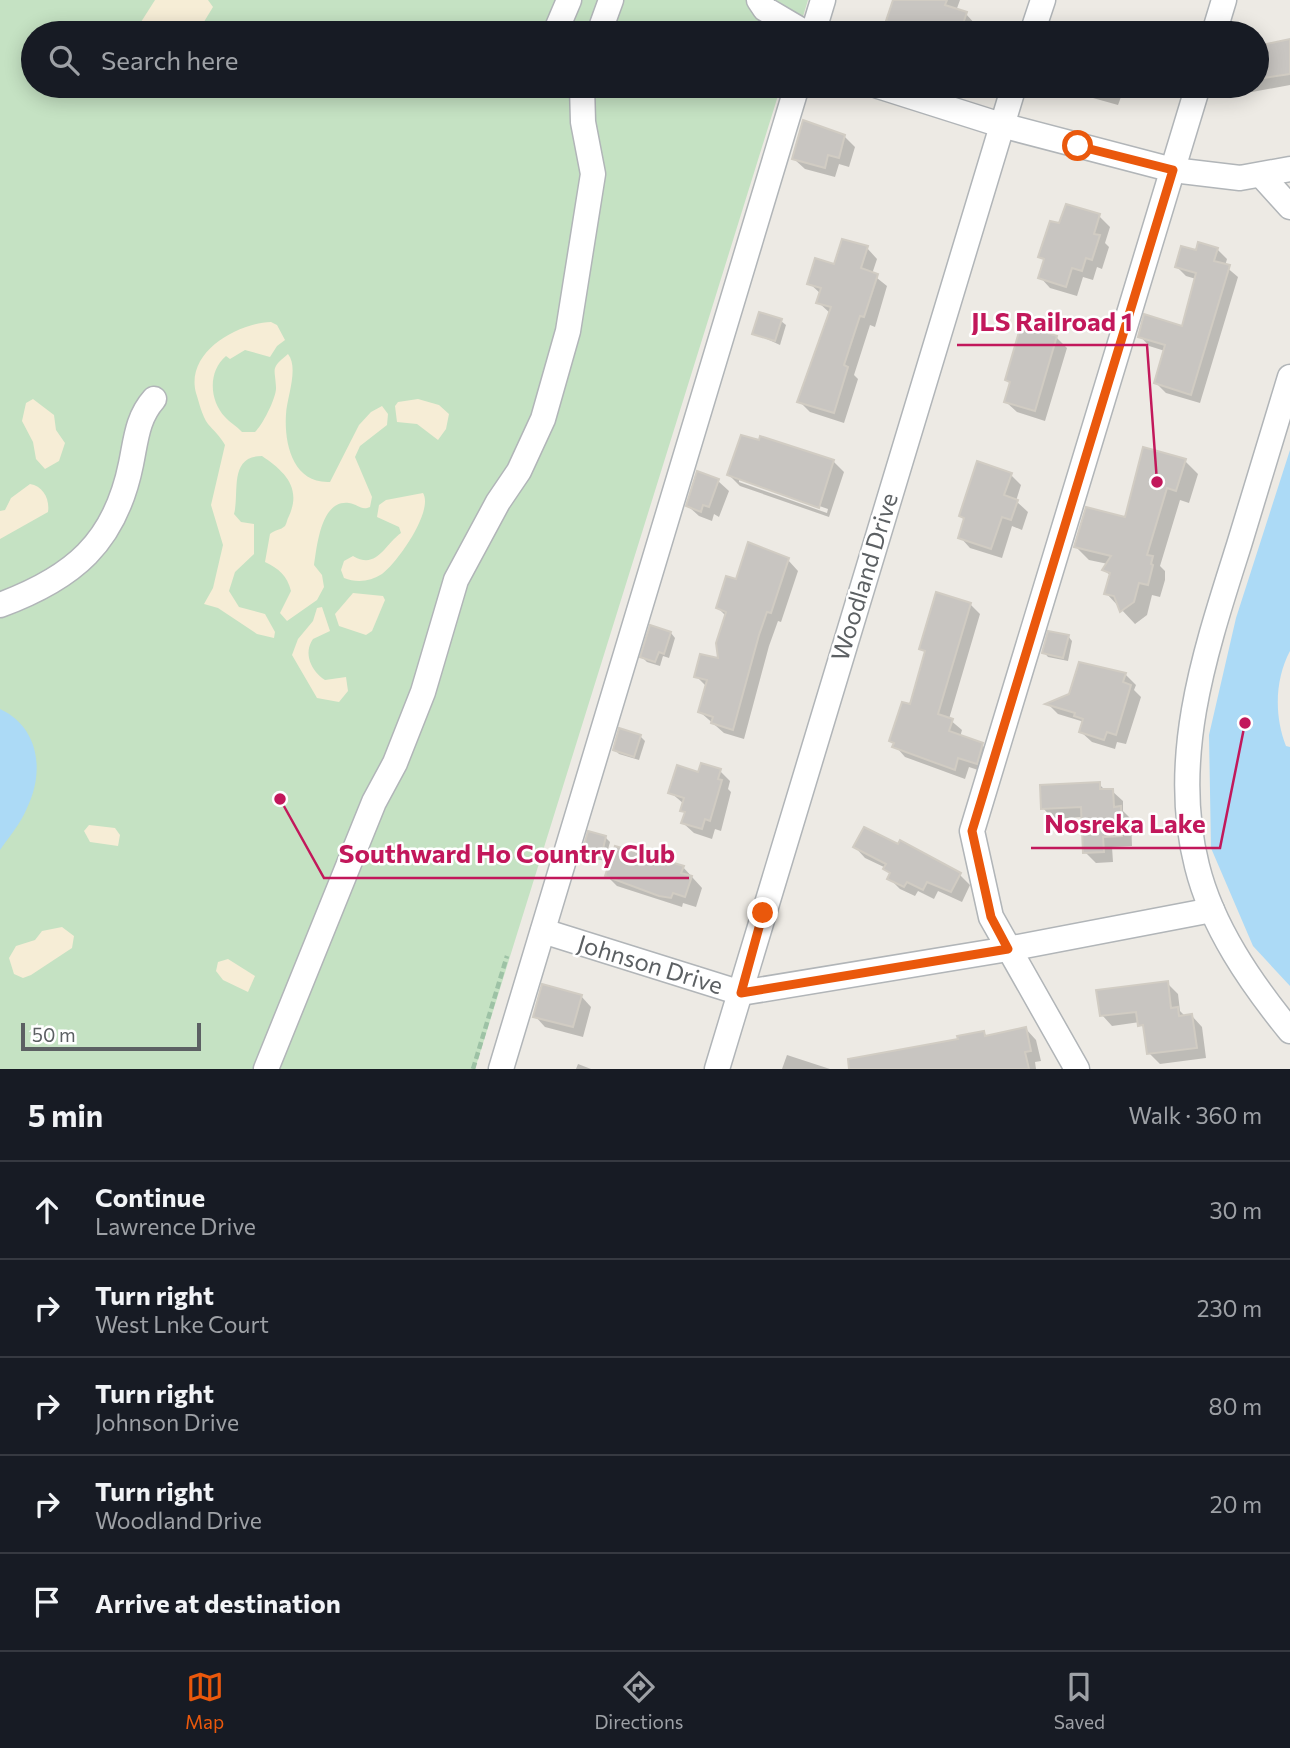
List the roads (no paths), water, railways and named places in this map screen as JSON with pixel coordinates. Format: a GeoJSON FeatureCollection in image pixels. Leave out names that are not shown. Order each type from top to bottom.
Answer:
{"type":"FeatureCollection","features":[{"type":"Feature","properties":{"kind":"street"},"geometry":{"type":"LineString","coordinates":[[560,21],[569,0]]}},
{"type":"Feature","properties":{"kind":"street"},"geometry":{"type":"LineString","coordinates":[[603,21],[611,0]]}},
{"type":"Feature","properties":{"kind":"street"},"geometry":{"type":"LineString","coordinates":[[758,0],[765,9],[787,21]]}},
{"type":"Feature","properties":{"kind":"street"},"geometry":{"type":"LineString","coordinates":[[811,21],[823,0]]}},
{"type":"Feature","properties":{"kind":"street"},"geometry":{"type":"LineString","coordinates":[[1036,21],[1043,0]]}},
{"type":"Feature","properties":{"kind":"street"},"geometry":{"type":"LineString","coordinates":[[1218,21],[1224,0]]}},
{"type":"Feature","properties":{"kind":"street"},"geometry":{"type":"LineString","coordinates":[[266,1069],[369,815],[396,763],[419,704],[456,580],[498,502],[519,471],[544,419],[568,331],[593,174],[583,122],[582,98]]}},
{"type":"Feature","properties":{"kind":"street"},"geometry":{"type":"LineString","coordinates":[[501,1069],[793,98]]}},
{"type":"Feature","properties":{"kind":"street"},"geometry":{"type":"LineString","coordinates":[[916,98],[1001,125],[1173,170],[1240,178],[1290,169]]}},
{"type":"Feature","properties":{"kind":"street","name":"Woodland Drive"},"geometry":{"type":"LineString","coordinates":[[717,1069],[1010,98]]}},
{"type":"Feature","properties":{"kind":"street"},"geometry":{"type":"LineString","coordinates":[[1077,1069],[991,917],[972,831],[1194,98]]}},
{"type":"Feature","properties":{"kind":"street"},"geometry":{"type":"LineString","coordinates":[[1261,175],[1290,207]]}},
{"type":"Feature","properties":{"kind":"street"},"geometry":{"type":"LineString","coordinates":[[1287,1025],[1256,989],[1212,910],[1197,866],[1186,806],[1187,745],[1211,631],[1290,377]]}},
{"type":"Feature","properties":{"kind":"street"},"geometry":{"type":"LineString","coordinates":[[0,605],[67,573],[92,551],[111,527],[131,468],[140,417],[154,400]]}},
{"type":"Feature","properties":{"kind":"street","name":"Johnson Drive"},"geometry":{"type":"LineString","coordinates":[[543,931],[741,993],[1008,949],[1212,910]]}},
{"type":"Feature","properties":{"kind":"water"},"geometry":{"type":"Polygon","coordinates":[[[1290,450],[1290,651],[1281,673],[1278,710],[1282,734],[1286,746],[1290,747],[1290,986],[1253,946],[1211,848],[1209,735],[1236,618],[1290,450]]]}},
{"type":"Feature","properties":{"kind":"water"},"geometry":{"type":"Polygon","coordinates":[[[0,709],[23,727],[35,751],[37,765],[33,794],[27,808],[0,850],[0,709]]]}},
{"type":"Feature","properties":{"kind":"place","name":"JLS Railroad 1"},"geometry":{"type":"Point","coordinates":[1157,482]}},
{"type":"Feature","properties":{"kind":"place","name":"Nosreka Lake"},"geometry":{"type":"Point","coordinates":[1245,723]}},
{"type":"Feature","properties":{"kind":"place","name":"Southward Ho Country Club"},"geometry":{"type":"Point","coordinates":[280,799]}}]}
